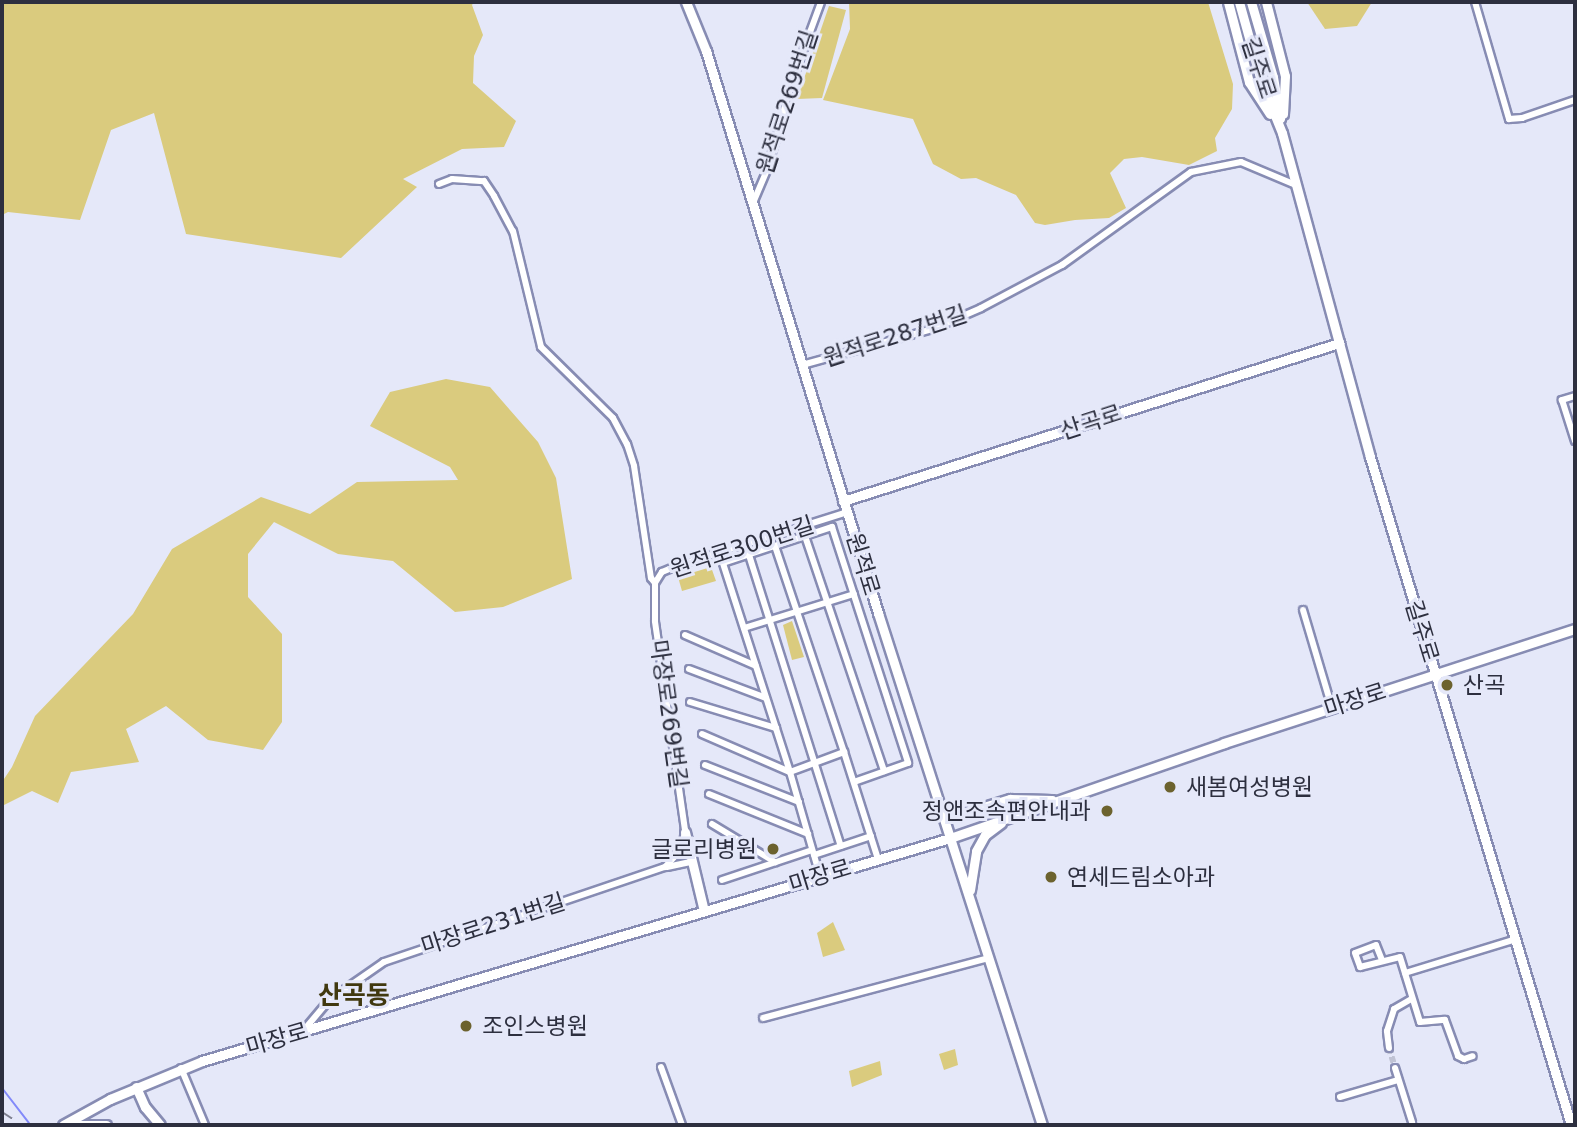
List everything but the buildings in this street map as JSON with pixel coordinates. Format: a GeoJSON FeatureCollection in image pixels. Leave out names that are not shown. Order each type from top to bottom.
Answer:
{"type":"FeatureCollection","features":[{"type":"Feature","properties":{"kind":"main road","name":"원적로"},"geometry":{"type":"LineString","coordinates":[[686,2],[706,51],[847,512],[1042,1125]]}},
{"type":"Feature","properties":{"kind":"main road"},"geometry":{"type":"LineString","coordinates":[[1227,2],[1249,82],[1282,133]]}},
{"type":"Feature","properties":{"kind":"main road","name":"길주로"},"geometry":{"type":"LineString","coordinates":[[1239,2],[1261,81],[1282,133]]}},
{"type":"Feature","properties":{"kind":"main road","name":"길주로"},"geometry":{"type":"LineString","coordinates":[[1251,2],[1273,78],[1282,133],[1370,457],[1572,1125]]}},
{"type":"Feature","properties":{"kind":"main road"},"geometry":{"type":"LineString","coordinates":[[1266,2],[1285,76],[1282,133]]}},
{"type":"Feature","properties":{"kind":"main road","name":"산곡로"},"geometry":{"type":"LineString","coordinates":[[844,500],[1339,342]]}},
{"type":"Feature","properties":{"kind":"main road","name":"마장로"},"geometry":{"type":"LineString","coordinates":[[64,1125],[136,1087],[181,1068],[950,838],[1056,800],[1575,629]]}},
{"type":"Feature","properties":{"kind":"main road"},"geometry":{"type":"LineString","coordinates":[[941,808],[951,817],[1010,799],[1056,800]]}},
{"type":"Feature","properties":{"kind":"main road"},"geometry":{"type":"LineString","coordinates":[[970,895],[976,851],[985,835],[1008,817]]}},
{"type":"Feature","properties":{"kind":"main road"},"geometry":{"type":"LineString","coordinates":[[685,832],[704,911]]}},
{"type":"Feature","properties":{"kind":"main road"},"geometry":{"type":"LineString","coordinates":[[136,1087],[145,1107],[160,1125]]}},
{"type":"Feature","properties":{"kind":"main road"},"geometry":{"type":"LineString","coordinates":[[79,1125],[106,1125]]}},
{"type":"Feature","properties":{"kind":"street","name":"원적로269번길"},"geometry":{"type":"LineString","coordinates":[[752,203],[768,167],[792,81],[821,2]]}},
{"type":"Feature","properties":{"kind":"street"},"geometry":{"type":"LineString","coordinates":[[1475,2],[1508,119],[1522,118],[1575,100]]}},
{"type":"Feature","properties":{"kind":"street","name":"원적로287번길"},"geometry":{"type":"LineString","coordinates":[[802,365],[933,329],[1062,265],[1191,172],[1241,162],[1296,185]]}},
{"type":"Feature","properties":{"kind":"street"},"geometry":{"type":"LineString","coordinates":[[439,184],[452,179],[484,181],[513,231],[541,346],[613,418],[627,444],[635,466],[651,578],[655,583]]}},
{"type":"Feature","properties":{"kind":"street"},"geometry":{"type":"LineString","coordinates":[[1575,396],[1562,400],[1575,441]]}},
{"type":"Feature","properties":{"kind":"street","name":"원적로300번길"},"geometry":{"type":"LineString","coordinates":[[652,596],[655,583],[662,572],[847,512]]}},
{"type":"Feature","properties":{"kind":"street"},"geometry":{"type":"LineString","coordinates":[[820,876],[790,772],[723,563],[832,527],[908,763],[854,782]]}},
{"type":"Feature","properties":{"kind":"street"},"geometry":{"type":"LineString","coordinates":[[805,536],[884,771]]}},
{"type":"Feature","properties":{"kind":"street"},"geometry":{"type":"LineString","coordinates":[[775,546],[878,859]]}},
{"type":"Feature","properties":{"kind":"street"},"geometry":{"type":"LineString","coordinates":[[749,555],[841,846]]}},
{"type":"Feature","properties":{"kind":"street"},"geometry":{"type":"LineString","coordinates":[[744,628],[853,594]]}},
{"type":"Feature","properties":{"kind":"street","name":"마장로269번길"},"geometry":{"type":"LineString","coordinates":[[652,596],[685,832]]}},
{"type":"Feature","properties":{"kind":"street"},"geometry":{"type":"LineString","coordinates":[[1303,610],[1332,708]]}},
{"type":"Feature","properties":{"kind":"street"},"geometry":{"type":"LineString","coordinates":[[685,635],[756,667]]}},
{"type":"Feature","properties":{"kind":"street"},"geometry":{"type":"LineString","coordinates":[[689,668],[766,698]]}},
{"type":"Feature","properties":{"kind":"street"},"geometry":{"type":"LineString","coordinates":[[690,702],[776,728]]}},
{"type":"Feature","properties":{"kind":"street"},"geometry":{"type":"LineString","coordinates":[[702,734],[790,772],[844,752]]}},
{"type":"Feature","properties":{"kind":"street"},"geometry":{"type":"LineString","coordinates":[[705,765],[799,802]]}},
{"type":"Feature","properties":{"kind":"street"},"geometry":{"type":"LineString","coordinates":[[709,794],[808,834]]}},
{"type":"Feature","properties":{"kind":"street"},"geometry":{"type":"LineString","coordinates":[[712,824],[775,862]]}},
{"type":"Feature","properties":{"kind":"street"},"geometry":{"type":"LineString","coordinates":[[665,867],[682,849],[685,832]]}},
{"type":"Feature","properties":{"kind":"street"},"geometry":{"type":"LineString","coordinates":[[722,880],[775,862],[871,836]]}},
{"type":"Feature","properties":{"kind":"street","name":"마장로231번길"},"geometry":{"type":"LineString","coordinates":[[303,1031],[328,1001],[384,962],[665,867],[691,862]]}},
{"type":"Feature","properties":{"kind":"street"},"geometry":{"type":"LineString","coordinates":[[1405,973],[1516,939]]}},
{"type":"Feature","properties":{"kind":"street"},"geometry":{"type":"LineString","coordinates":[[1382,960],[1376,945],[1354,953],[1360,967],[1400,957],[1420,1022],[1446,1020],[1458,1056],[1464,1059],[1473,1056]]}},
{"type":"Feature","properties":{"kind":"street"},"geometry":{"type":"LineString","coordinates":[[763,1018],[989,958]]}},
{"type":"Feature","properties":{"kind":"street"},"geometry":{"type":"LineString","coordinates":[[1389,1048],[1387,1031],[1394,1009],[1411,999]]}},
{"type":"Feature","properties":{"kind":"street"},"geometry":{"type":"LineString","coordinates":[[662,1067],[682,1125]]}},
{"type":"Feature","properties":{"kind":"street"},"geometry":{"type":"LineString","coordinates":[[181,1068],[205,1125]]}},
{"type":"Feature","properties":{"kind":"street"},"geometry":{"type":"LineString","coordinates":[[1395,1069],[1412,1122]]}},
{"type":"Feature","properties":{"kind":"street"},"geometry":{"type":"LineString","coordinates":[[1340,1097],[1398,1080]]}},
{"type":"Feature","properties":{"kind":"shaded area"},"geometry":{"type":"Polygon","coordinates":[[[2,2],[474,2],[472,5],[483,35],[474,56],[473,83],[516,121],[504,147],[462,149],[403,179],[417,187],[341,258],[186,234],[154,113],[111,130],[80,220],[8,212],[2,215],[2,2]]]}},
{"type":"Feature","properties":{"kind":"shaded area"},"geometry":{"type":"Polygon","coordinates":[[[849,2],[1208,2],[1233,84],[1232,109],[1215,138],[1217,151],[1189,165],[1142,157],[1124,159],[1110,173],[1126,208],[1109,218],[1045,225],[1035,223],[1016,195],[976,178],[961,179],[933,164],[913,119],[823,100],[850,29],[849,2]]]}},
{"type":"Feature","properties":{"kind":"shaded area"},"geometry":{"type":"Polygon","coordinates":[[[1307,2],[1372,2],[1357,26],[1325,29],[1307,2]]]}},
{"type":"Feature","properties":{"kind":"shaded area"},"geometry":{"type":"Polygon","coordinates":[[[829,6],[846,10],[822,98],[797,99],[829,6]]]}},
{"type":"Feature","properties":{"kind":"shaded area"},"geometry":{"type":"Polygon","coordinates":[[[446,379],[490,387],[538,442],[556,478],[572,579],[503,607],[455,612],[393,561],[338,554],[274,522],[248,554],[248,597],[282,634],[282,722],[263,750],[208,740],[166,706],[126,729],[139,762],[71,772],[58,803],[32,791],[2,806],[2,782],[12,767],[35,716],[133,614],[172,549],[261,497],[310,514],[357,482],[458,480],[450,467],[370,426],[390,392],[446,379]]]}},
{"type":"Feature","properties":{"kind":"shaded area"},"geometry":{"type":"Polygon","coordinates":[[[711,567],[716,581],[682,591],[678,577],[711,567]]]}},
{"type":"Feature","properties":{"kind":"shaded area"},"geometry":{"type":"Polygon","coordinates":[[[792,621],[804,657],[792,660],[783,625],[792,621]]]}},
{"type":"Feature","properties":{"kind":"shaded area"},"geometry":{"type":"Polygon","coordinates":[[[833,922],[845,950],[823,957],[817,933],[833,922]]]}},
{"type":"Feature","properties":{"kind":"shaded area"},"geometry":{"type":"Polygon","coordinates":[[[955,1049],[958,1065],[944,1070],[939,1054],[955,1049]]]}},
{"type":"Feature","properties":{"kind":"shaded area"},"geometry":{"type":"Polygon","coordinates":[[[880,1061],[882,1075],[852,1087],[849,1071],[880,1061]]]}},
{"type":"Feature","properties":{"kind":"waterway"},"geometry":{"type":"LineString","coordinates":[[2,1088],[29,1123]]}},
{"type":"Feature","properties":{"kind":"tunnel"},"geometry":{"type":"LineString","coordinates":[[1389,1048],[1395,1068]]}},
{"type":"Feature","properties":{"kind":"railway"},"geometry":{"type":"LineString","coordinates":[[2,1112],[22,1125]]}},
{"type":"Feature","properties":{"kind":"place","name":"산곡"},"geometry":{"type":"Point","coordinates":[1447,685]}},
{"type":"Feature","properties":{"kind":"place","name":"새봄여성병원"},"geometry":{"type":"Point","coordinates":[1170,787]}},
{"type":"Feature","properties":{"kind":"place","name":"정앤조속편안내과"},"geometry":{"type":"Point","coordinates":[1107,811]}},
{"type":"Feature","properties":{"kind":"place","name":"글로리병원"},"geometry":{"type":"Point","coordinates":[773,849]}},
{"type":"Feature","properties":{"kind":"place","name":"연세드림소아과"},"geometry":{"type":"Point","coordinates":[1051,877]}},
{"type":"Feature","properties":{"kind":"place","name":"조인스병원"},"geometry":{"type":"Point","coordinates":[466,1026]}},
{"type":"Feature","properties":{"kind":"district","name":"산곡동"},"geometry":{"type":"Point","coordinates":[354,996]}}]}
